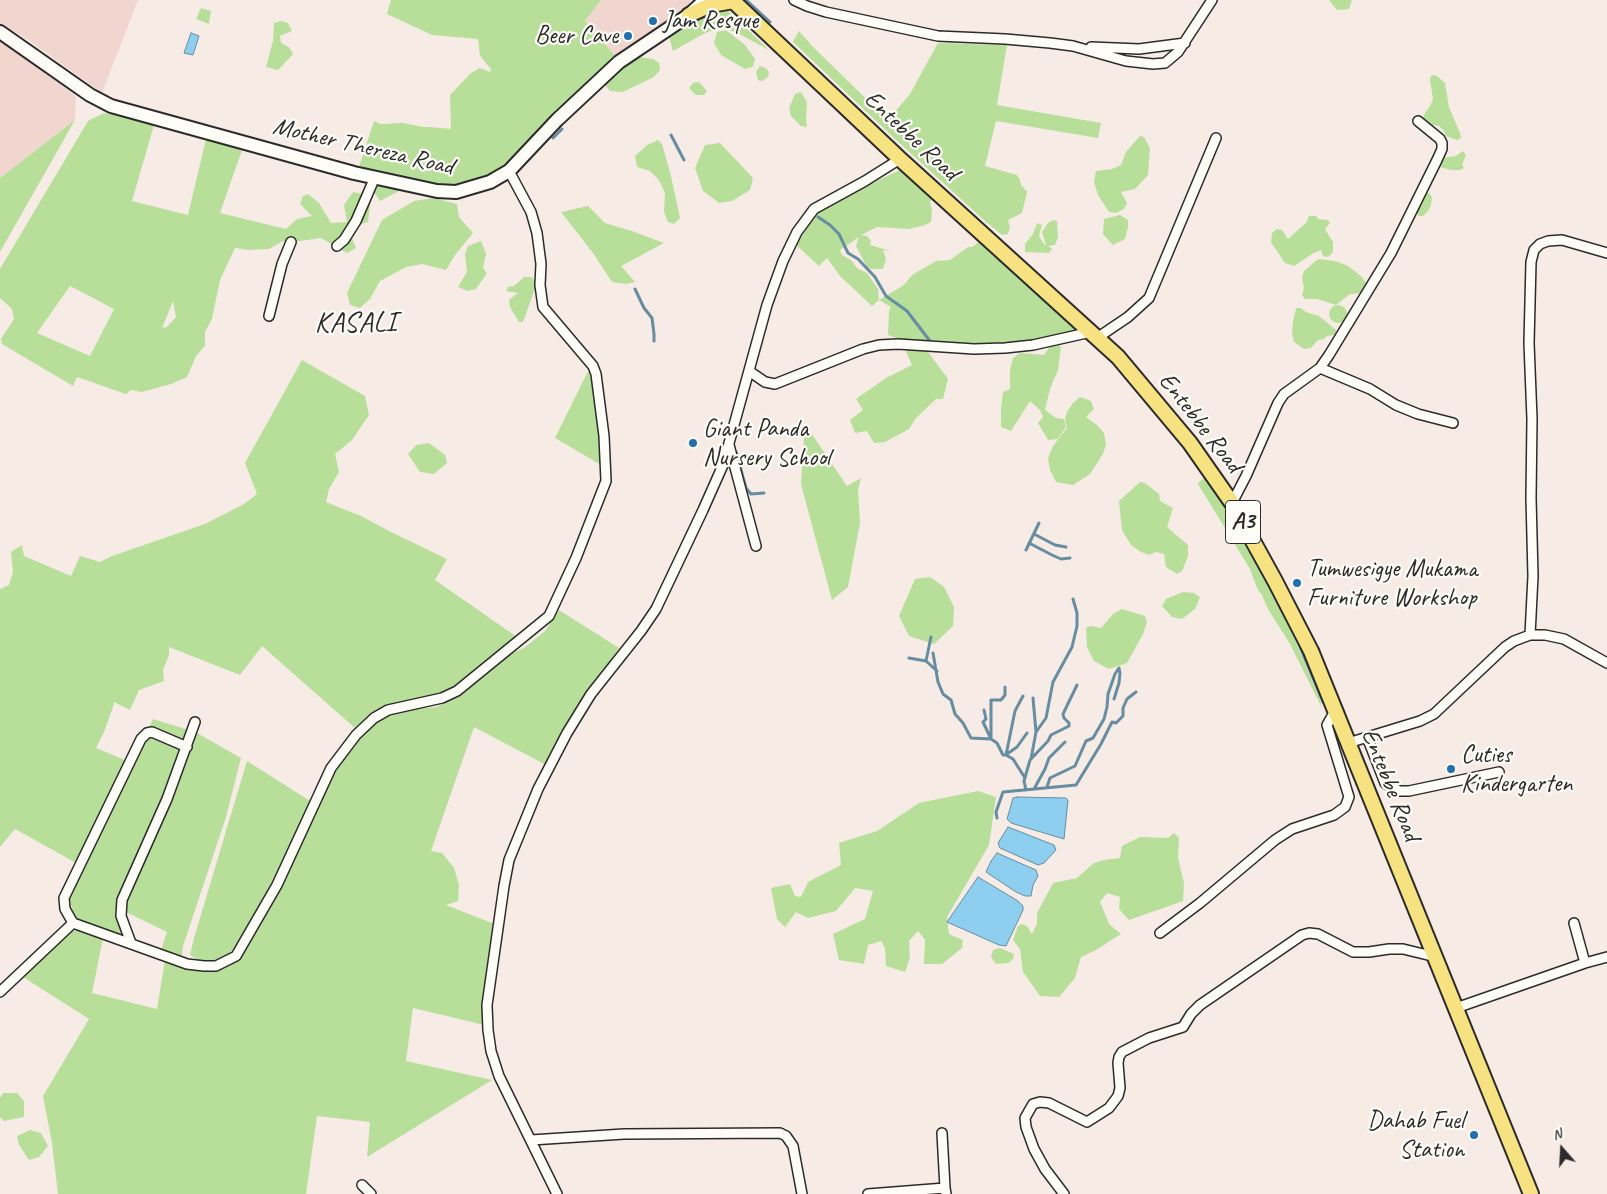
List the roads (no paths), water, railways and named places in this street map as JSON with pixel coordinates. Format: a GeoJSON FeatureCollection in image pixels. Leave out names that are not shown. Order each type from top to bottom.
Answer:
{"type":"FeatureCollection","features":[{"type":"Feature","properties":{"kind":"main road"},"geometry":{"type":"LineString","coordinates":[[698,6],[732,1]]}},
{"type":"Feature","properties":{"kind":"main road","name":"Entebbe Road"},"geometry":{"type":"LineString","coordinates":[[732,1],[900,158],[1118,357],[1190,443],[1232,503],[1311,651],[1531,1194]]}},
{"type":"Feature","properties":{"kind":"street"},"geometry":{"type":"LineString","coordinates":[[794,0],[826,12],[938,36],[1005,39],[1073,46],[1139,48],[1184,43]]}},
{"type":"Feature","properties":{"kind":"street"},"geometry":{"type":"LineString","coordinates":[[1073,46],[1126,61],[1153,64],[1165,63],[1172,58],[1184,43],[1212,0]]}},
{"type":"Feature","properties":{"kind":"street","name":"Mother Thereza Road"},"geometry":{"type":"LineString","coordinates":[[0,32],[90,95],[111,106],[310,162],[437,191],[456,192],[490,182],[509,171],[557,120],[619,62],[698,6]]}},
{"type":"Feature","properties":{"kind":"street"},"geometry":{"type":"LineString","coordinates":[[1232,503],[1278,403],[1284,394],[1320,368],[1344,333],[1391,253],[1442,149],[1440,139],[1418,121]]}},
{"type":"Feature","properties":{"kind":"street"},"geometry":{"type":"LineString","coordinates":[[749,371],[765,382],[775,384],[863,348],[879,345],[898,344],[974,349],[1005,348],[1094,335],[1128,317],[1149,298],[1216,138]]}},
{"type":"Feature","properties":{"kind":"street"},"geometry":{"type":"LineString","coordinates":[[557,1194],[499,1076],[491,1051],[487,1005],[509,860],[538,789],[571,726],[591,694],[641,631],[659,602],[706,503],[729,445],[767,305],[784,261],[805,219],[814,209],[865,181],[900,158]]}},
{"type":"Feature","properties":{"kind":"street"},"geometry":{"type":"LineString","coordinates":[[186,747],[152,732],[147,732],[141,739],[64,898],[65,909],[73,923],[187,964],[216,966],[236,956],[277,885],[331,768],[356,734],[374,718],[388,710],[442,698],[457,690],[537,628],[554,608],[606,481],[604,436],[596,374],[593,366],[543,307],[540,285],[541,264],[537,234],[528,204],[509,171]]}},
{"type":"Feature","properties":{"kind":"street"},"geometry":{"type":"LineString","coordinates":[[337,246],[344,240],[356,221],[375,177]]}},
{"type":"Feature","properties":{"kind":"street"},"geometry":{"type":"LineString","coordinates":[[1530,635],[1533,576],[1531,498],[1532,419],[1529,342],[1531,262],[1534,250],[1540,244],[1548,241],[1562,240],[1607,253]]}},
{"type":"Feature","properties":{"kind":"street"},"geometry":{"type":"LineString","coordinates":[[269,316],[282,264],[291,242]]}},
{"type":"Feature","properties":{"kind":"street"},"geometry":{"type":"LineString","coordinates":[[1320,368],[1418,414],[1453,423]]}},
{"type":"Feature","properties":{"kind":"street"},"geometry":{"type":"LineString","coordinates":[[729,445],[756,546]]}},
{"type":"Feature","properties":{"kind":"street"},"geometry":{"type":"LineString","coordinates":[[1348,743],[1420,721],[1434,714],[1505,647],[1514,641],[1530,635],[1545,635],[1564,639],[1607,663]]}},
{"type":"Feature","properties":{"kind":"street"},"geometry":{"type":"LineString","coordinates":[[1160,933],[1200,903],[1275,840],[1292,829],[1334,815],[1345,807],[1349,797],[1327,725],[1335,711]]}},
{"type":"Feature","properties":{"kind":"street"},"geometry":{"type":"LineString","coordinates":[[131,943],[121,916],[122,900],[167,800],[196,722]]}},
{"type":"Feature","properties":{"kind":"street"},"geometry":{"type":"LineString","coordinates":[[1367,737],[1385,783],[1399,791],[1409,791],[1499,772]]}},
{"type":"Feature","properties":{"kind":"street"},"geometry":{"type":"LineString","coordinates":[[0,992],[73,923]]}},
{"type":"Feature","properties":{"kind":"street"},"geometry":{"type":"LineString","coordinates":[[1574,923],[1585,963]]}},
{"type":"Feature","properties":{"kind":"street"},"geometry":{"type":"LineString","coordinates":[[1064,1194],[1045,1169],[1034,1149],[1026,1127],[1025,1118],[1033,1104],[1049,1102],[1087,1122],[1109,1108],[1118,1096],[1120,1088],[1118,1063],[1122,1052],[1149,1038],[1183,1027],[1191,1014],[1200,1005],[1302,935],[1309,933],[1318,934],[1353,952],[1369,952],[1389,948],[1436,958]]}},
{"type":"Feature","properties":{"kind":"street"},"geometry":{"type":"LineString","coordinates":[[1456,1008],[1607,957]]}},
{"type":"Feature","properties":{"kind":"street"},"geometry":{"type":"LineString","coordinates":[[531,1140],[624,1134],[780,1133],[786,1136],[792,1146],[802,1194]]}},
{"type":"Feature","properties":{"kind":"street"},"geometry":{"type":"LineString","coordinates":[[868,1194],[945,1191],[942,1133]]}},
{"type":"Feature","properties":{"kind":"street"},"geometry":{"type":"LineString","coordinates":[[362,1186],[372,1194]]}},
{"type":"Feature","properties":{"kind":"water"},"geometry":{"type":"Polygon","coordinates":[[[191,33],[199,36],[193,55],[184,53],[191,33]]]}},
{"type":"Feature","properties":{"kind":"water"},"geometry":{"type":"Polygon","coordinates":[[[1013,798],[1066,798],[1068,800],[1064,839],[1011,823],[1007,819],[1013,798]]]}},
{"type":"Feature","properties":{"kind":"water"},"geometry":{"type":"Polygon","coordinates":[[[1008,827],[1054,845],[1056,850],[1044,863],[1038,865],[1000,848],[998,843],[1008,827]]]}},
{"type":"Feature","properties":{"kind":"water"},"geometry":{"type":"Polygon","coordinates":[[[997,853],[1036,870],[1038,876],[1033,885],[1031,896],[1025,896],[1016,892],[986,872],[997,853]]]}},
{"type":"Feature","properties":{"kind":"water"},"geometry":{"type":"Polygon","coordinates":[[[978,877],[1023,906],[1023,910],[1006,946],[999,945],[947,922],[978,877]]]}},
{"type":"Feature","properties":{"kind":"waterway"},"geometry":{"type":"LineString","coordinates":[[746,0],[770,22]]}},
{"type":"Feature","properties":{"kind":"waterway"},"geometry":{"type":"LineString","coordinates":[[553,138],[562,129]]}},
{"type":"Feature","properties":{"kind":"waterway"},"geometry":{"type":"LineString","coordinates":[[671,135],[684,160]]}},
{"type":"Feature","properties":{"kind":"waterway"},"geometry":{"type":"LineString","coordinates":[[818,217],[839,234],[848,253],[858,259],[875,277],[886,296],[907,311],[933,345]]}},
{"type":"Feature","properties":{"kind":"waterway"},"geometry":{"type":"LineString","coordinates":[[635,289],[644,308],[652,318],[654,341]]}},
{"type":"Feature","properties":{"kind":"waterway"},"geometry":{"type":"LineString","coordinates":[[736,452],[746,488],[751,494],[764,493]]}},
{"type":"Feature","properties":{"kind":"waterway"},"geometry":{"type":"LineString","coordinates":[[1026,550],[1039,523]]}},
{"type":"Feature","properties":{"kind":"waterway"},"geometry":{"type":"LineString","coordinates":[[1034,534],[1055,545],[1066,547]]}},
{"type":"Feature","properties":{"kind":"waterway"},"geometry":{"type":"LineString","coordinates":[[1029,543],[1061,559],[1070,558]]}},
{"type":"Feature","properties":{"kind":"waterway"},"geometry":{"type":"LineString","coordinates":[[1036,732],[1046,718],[1053,682],[1072,647],[1077,626],[1077,613],[1073,599]]}},
{"type":"Feature","properties":{"kind":"waterway"},"geometry":{"type":"LineString","coordinates":[[1293,630],[1323,702]]}},
{"type":"Feature","properties":{"kind":"waterway"},"geometry":{"type":"LineString","coordinates":[[926,661],[931,637]]}},
{"type":"Feature","properties":{"kind":"waterway"},"geometry":{"type":"LineString","coordinates":[[933,653],[938,682],[943,694],[951,700],[955,714],[963,723],[971,738],[991,739],[991,700],[1001,700],[1005,695],[1005,687]]}},
{"type":"Feature","properties":{"kind":"waterway"},"geometry":{"type":"LineString","coordinates":[[909,658],[926,661],[937,671]]}},
{"type":"Feature","properties":{"kind":"waterway"},"geometry":{"type":"LineString","coordinates":[[1047,787],[1050,778],[1075,766],[1086,741],[1093,738],[1104,719],[1108,694],[1119,668],[1119,683],[1114,699]]}},
{"type":"Feature","properties":{"kind":"waterway"},"geometry":{"type":"LineString","coordinates":[[1026,790],[1024,781],[1030,760],[1048,741],[1051,735],[1069,726],[1063,714],[1077,685]]}},
{"type":"Feature","properties":{"kind":"waterway"},"geometry":{"type":"LineString","coordinates":[[997,818],[996,812],[1003,792],[1076,785],[1112,722],[1116,723],[1123,716],[1123,708],[1127,699],[1136,692]]}},
{"type":"Feature","properties":{"kind":"waterway"},"geometry":{"type":"LineString","coordinates":[[1006,755],[1015,711],[1023,696]]}},
{"type":"Feature","properties":{"kind":"waterway"},"geometry":{"type":"LineString","coordinates":[[1031,759],[1036,732],[1033,698]]}},
{"type":"Feature","properties":{"kind":"waterway"},"geometry":{"type":"LineString","coordinates":[[984,710],[986,719],[983,722],[991,739],[997,743],[1003,755],[1013,759],[1025,778]]}},
{"type":"Feature","properties":{"kind":"waterway"},"geometry":{"type":"LineString","coordinates":[[1007,754],[1017,747],[1027,733]]}},
{"type":"Feature","properties":{"kind":"waterway"},"geometry":{"type":"LineString","coordinates":[[1034,789],[1049,758],[1065,742]]}},
{"type":"Feature","properties":{"kind":"place","name":"Jam Resque"},"geometry":{"type":"Point","coordinates":[653,21]}},
{"type":"Feature","properties":{"kind":"place","name":"Beer Cave"},"geometry":{"type":"Point","coordinates":[628,36]}},
{"type":"Feature","properties":{"kind":"place","name":"Giant Panda Nursery School"},"geometry":{"type":"Point","coordinates":[693,443]}},
{"type":"Feature","properties":{"kind":"place","name":"Tumwesigye Mukama Furniture Workshop"},"geometry":{"type":"Point","coordinates":[1297,583]}},
{"type":"Feature","properties":{"kind":"place","name":"Cuties Kindergarten"},"geometry":{"type":"Point","coordinates":[1451,769]}},
{"type":"Feature","properties":{"kind":"place","name":"Dahab Fuel Station"},"geometry":{"type":"Point","coordinates":[1474,1135]}},
{"type":"Feature","properties":{"kind":"district","name":"KASALI"},"geometry":{"type":"Point","coordinates":[356,324]}}]}
